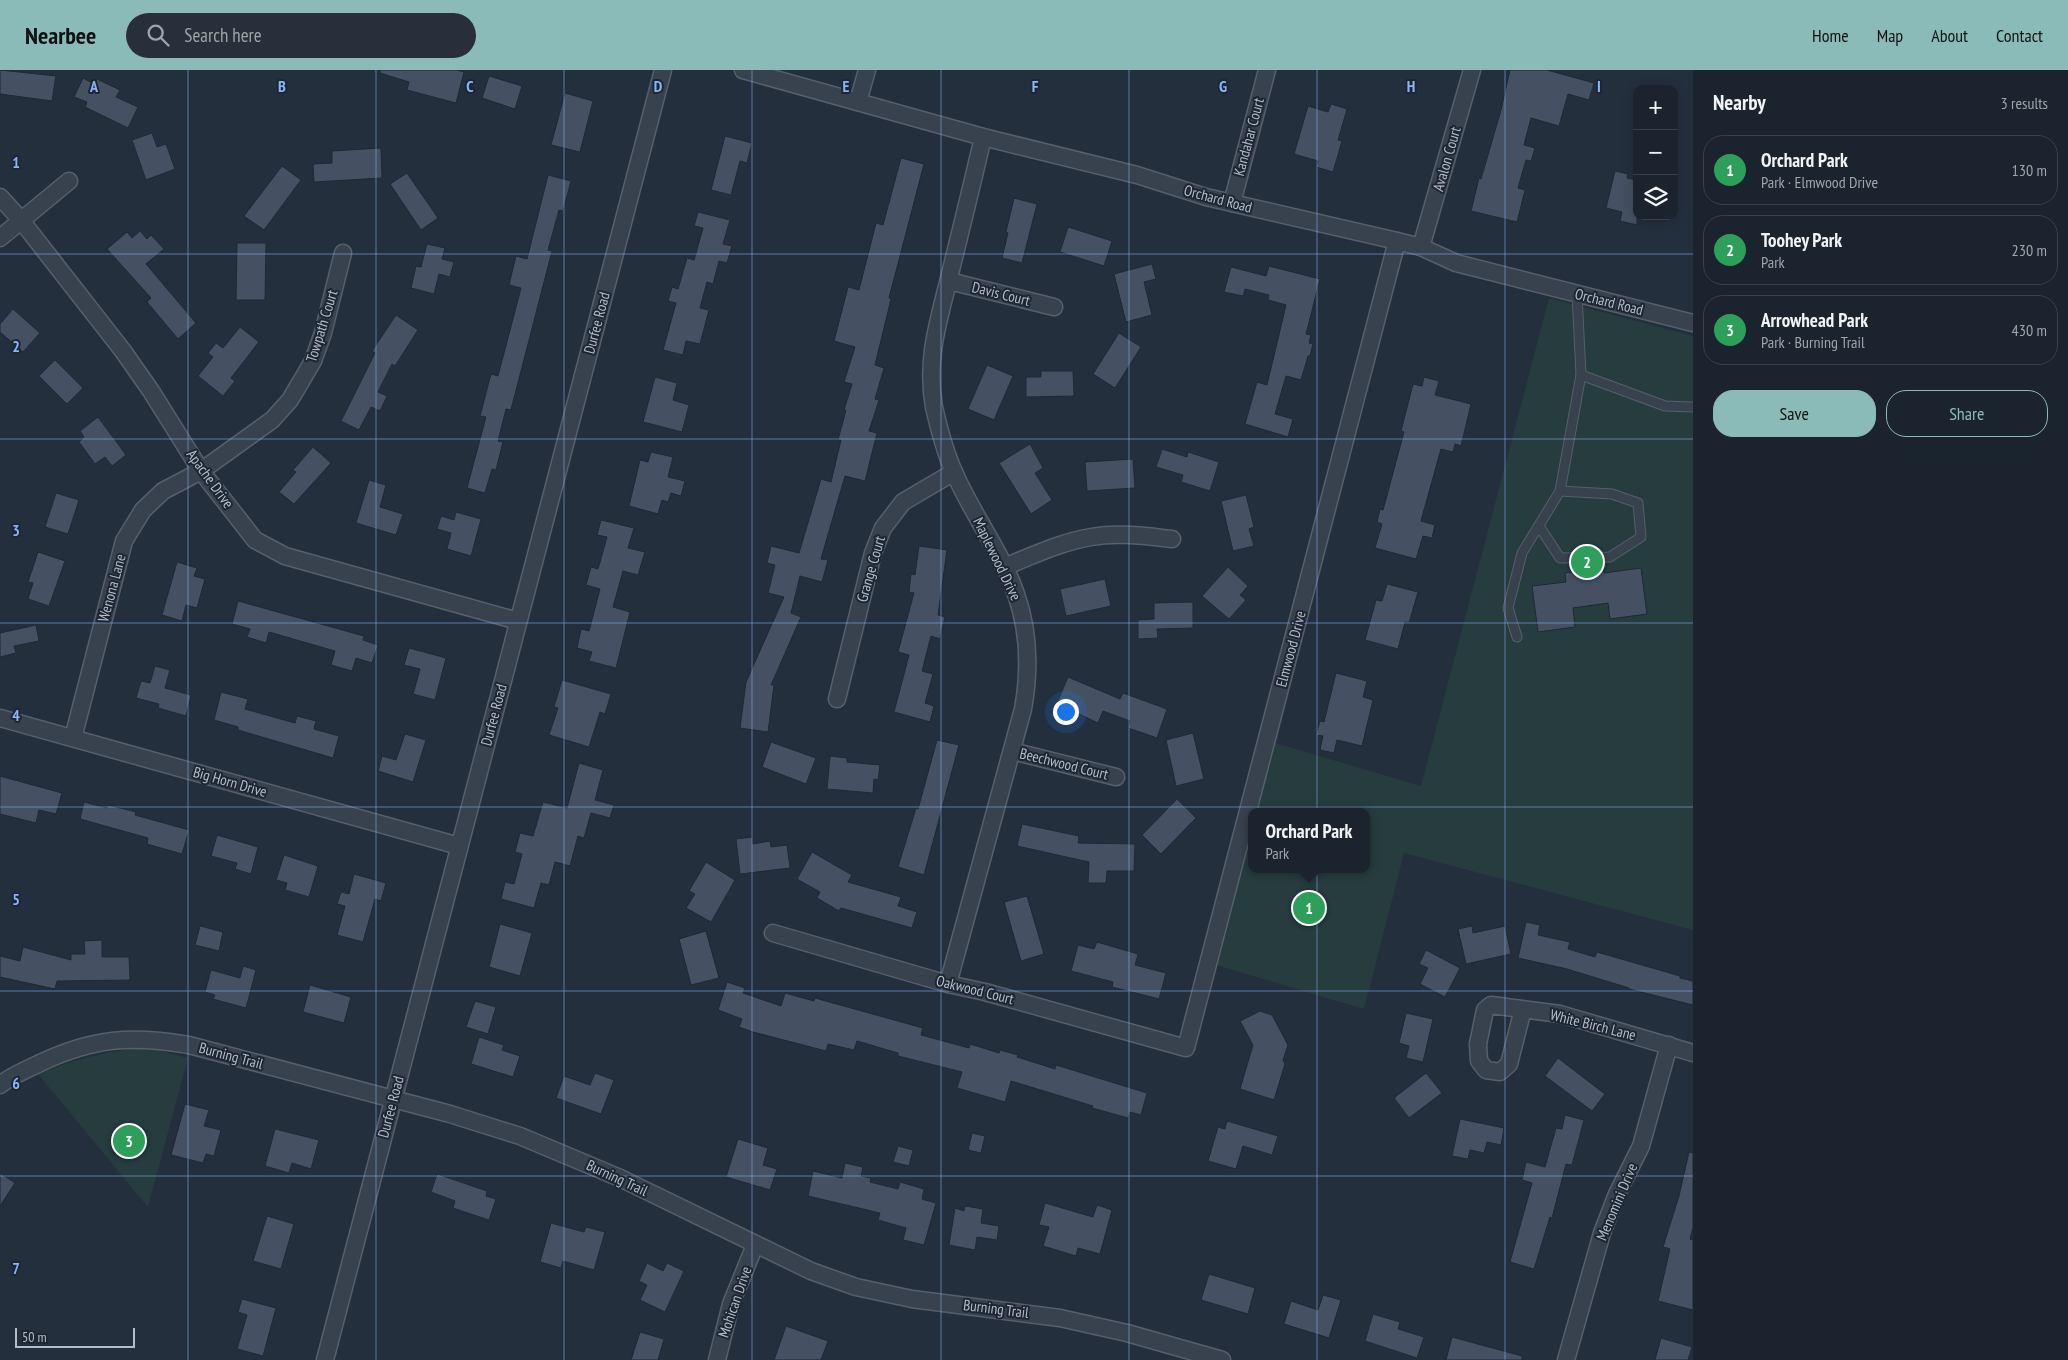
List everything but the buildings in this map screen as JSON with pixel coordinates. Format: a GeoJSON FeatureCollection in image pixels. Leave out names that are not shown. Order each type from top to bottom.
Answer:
{"type":"FeatureCollection","features":[{"type":"Feature","properties":{"kind":"street","name":"Durfee Road"},"geometry":{"type":"LineString","coordinates":[[325,1360],[663,70]]}},
{"type":"Feature","properties":{"kind":"street","name":"Orchard Road"},"geometry":{"type":"LineString","coordinates":[[743,70],[983,137],[1137,175],[1206,197],[1421,247],[1456,263],[1693,322]]}},
{"type":"Feature","properties":{"kind":"street"},"geometry":{"type":"LineString","coordinates":[[858,102],[867,70]]}},
{"type":"Feature","properties":{"kind":"street","name":"Kandahar Court"},"geometry":{"type":"LineString","coordinates":[[1232,203],[1267,70]]}},
{"type":"Feature","properties":{"kind":"street","name":"Avalon Court"},"geometry":{"type":"LineString","coordinates":[[1421,247],[1472,70]]}},
{"type":"Feature","properties":{"kind":"street","name":"Maplewood Drive"},"geometry":{"type":"LineString","coordinates":[[948,984],[1026,693],[1027,650],[1021,610],[1004,567],[954,472],[939,428],[934,406],[931,365],[936,324],[949,281],[983,137]]}},
{"type":"Feature","properties":{"kind":"street"},"geometry":{"type":"LineString","coordinates":[[0,238],[68,181]]}},
{"type":"Feature","properties":{"kind":"street","name":"Apache Drive"},"geometry":{"type":"LineString","coordinates":[[0,196],[123,352],[151,391],[201,471],[255,540],[285,556],[518,621]]}},
{"type":"Feature","properties":{"kind":"street","name":"Elmwood Drive"},"geometry":{"type":"LineString","coordinates":[[1249,808],[1397,241]]}},
{"type":"Feature","properties":{"kind":"street","name":"Towpath Court"},"geometry":{"type":"LineString","coordinates":[[201,471],[272,420],[290,400],[302,382],[313,361],[323,333],[343,253]]}},
{"type":"Feature","properties":{"kind":"street","name":"Davis Court"},"geometry":{"type":"LineString","coordinates":[[949,281],[1054,307]]}},
{"type":"Feature","properties":{"kind":"street","name":"Wenona Lane"},"geometry":{"type":"LineString","coordinates":[[73,738],[124,541],[143,510],[163,491],[201,471]]}},
{"type":"Feature","properties":{"kind":"street","name":"Grange Court"},"geometry":{"type":"LineString","coordinates":[[838,699],[873,553],[883,528],[903,502],[954,472]]}},
{"type":"Feature","properties":{"kind":"street"},"geometry":{"type":"LineString","coordinates":[[1004,567],[1070,542],[1090,537],[1109,534],[1172,539]]}},
{"type":"Feature","properties":{"kind":"street","name":"Big Horn Drive"},"geometry":{"type":"LineString","coordinates":[[0,718],[459,846]]}},
{"type":"Feature","properties":{"kind":"street","name":"Beechwood Court"},"geometry":{"type":"LineString","coordinates":[[1012,751],[1116,777]]}},
{"type":"Feature","properties":{"kind":"street","name":"Elmwood Drive"},"geometry":{"type":"LineString","coordinates":[[1178,1045],[1186,1048],[1248,811]]}},
{"type":"Feature","properties":{"kind":"street","name":"Oakwood Court"},"geometry":{"type":"LineString","coordinates":[[773,933],[948,984],[986,992],[1178,1045]]}},
{"type":"Feature","properties":{"kind":"street","name":"White Birch Lane"},"geometry":{"type":"LineString","coordinates":[[1523,1009],[1509,1064],[1500,1072],[1486,1070],[1479,1061],[1478,1044],[1485,1010],[1491,1005],[1523,1009],[1560,1014],[1693,1053]]}},
{"type":"Feature","properties":{"kind":"street","name":"Burning Trail"},"geometry":{"type":"LineString","coordinates":[[3,1078],[75,1048],[104,1041],[130,1039],[162,1040],[189,1045],[485,1124],[562,1152],[620,1178],[811,1272],[878,1293],[1060,1318],[1127,1333],[1173,1353],[1222,1360]]}},
{"type":"Feature","properties":{"kind":"street","name":"Menomini Drive"},"geometry":{"type":"LineString","coordinates":[[1566,1360],[1602,1233],[1617,1194],[1641,1146],[1669,1045]]}},
{"type":"Feature","properties":{"kind":"street","name":"Mohican Drive"},"geometry":{"type":"LineString","coordinates":[[717,1360],[731,1304],[755,1245]]}},
{"type":"Feature","properties":{"kind":"lane"},"geometry":{"type":"LineString","coordinates":[[1517,638],[1508,608],[1522,553],[1560,491],[1580,375],[1577,294]]}},
{"type":"Feature","properties":{"kind":"lane"},"geometry":{"type":"LineString","coordinates":[[1580,375],[1665,406],[1693,407]]}},
{"type":"Feature","properties":{"kind":"lane"},"geometry":{"type":"LineString","coordinates":[[1539,526],[1560,558],[1610,557],[1641,537],[1638,503],[1612,494],[1560,491]]}},
{"type":"Feature","properties":{"kind":"green space"},"geometry":{"type":"Polygon","coordinates":[[[1549,298],[1693,336],[1693,930],[1404,853],[1364,1009],[1213,964],[1248,837],[1248,873],[1370,873],[1370,808],[1257,808],[1275,743],[1421,786],[1549,298]]]}},
{"type":"Feature","properties":{"kind":"green space"},"geometry":{"type":"Polygon","coordinates":[[[145,1047],[188,1058],[148,1207],[38,1074],[90,1057],[145,1047]]]}},
{"type":"Feature","properties":{"kind":"place","name":"Toohey Park"},"geometry":{"type":"Point","coordinates":[1587,562]}},
{"type":"Feature","properties":{"kind":"place","name":"Orchard Park"},"geometry":{"type":"Point","coordinates":[1309,908]}},
{"type":"Feature","properties":{"kind":"place","name":"Arrowhead Park"},"geometry":{"type":"Point","coordinates":[129,1141]}}]}
